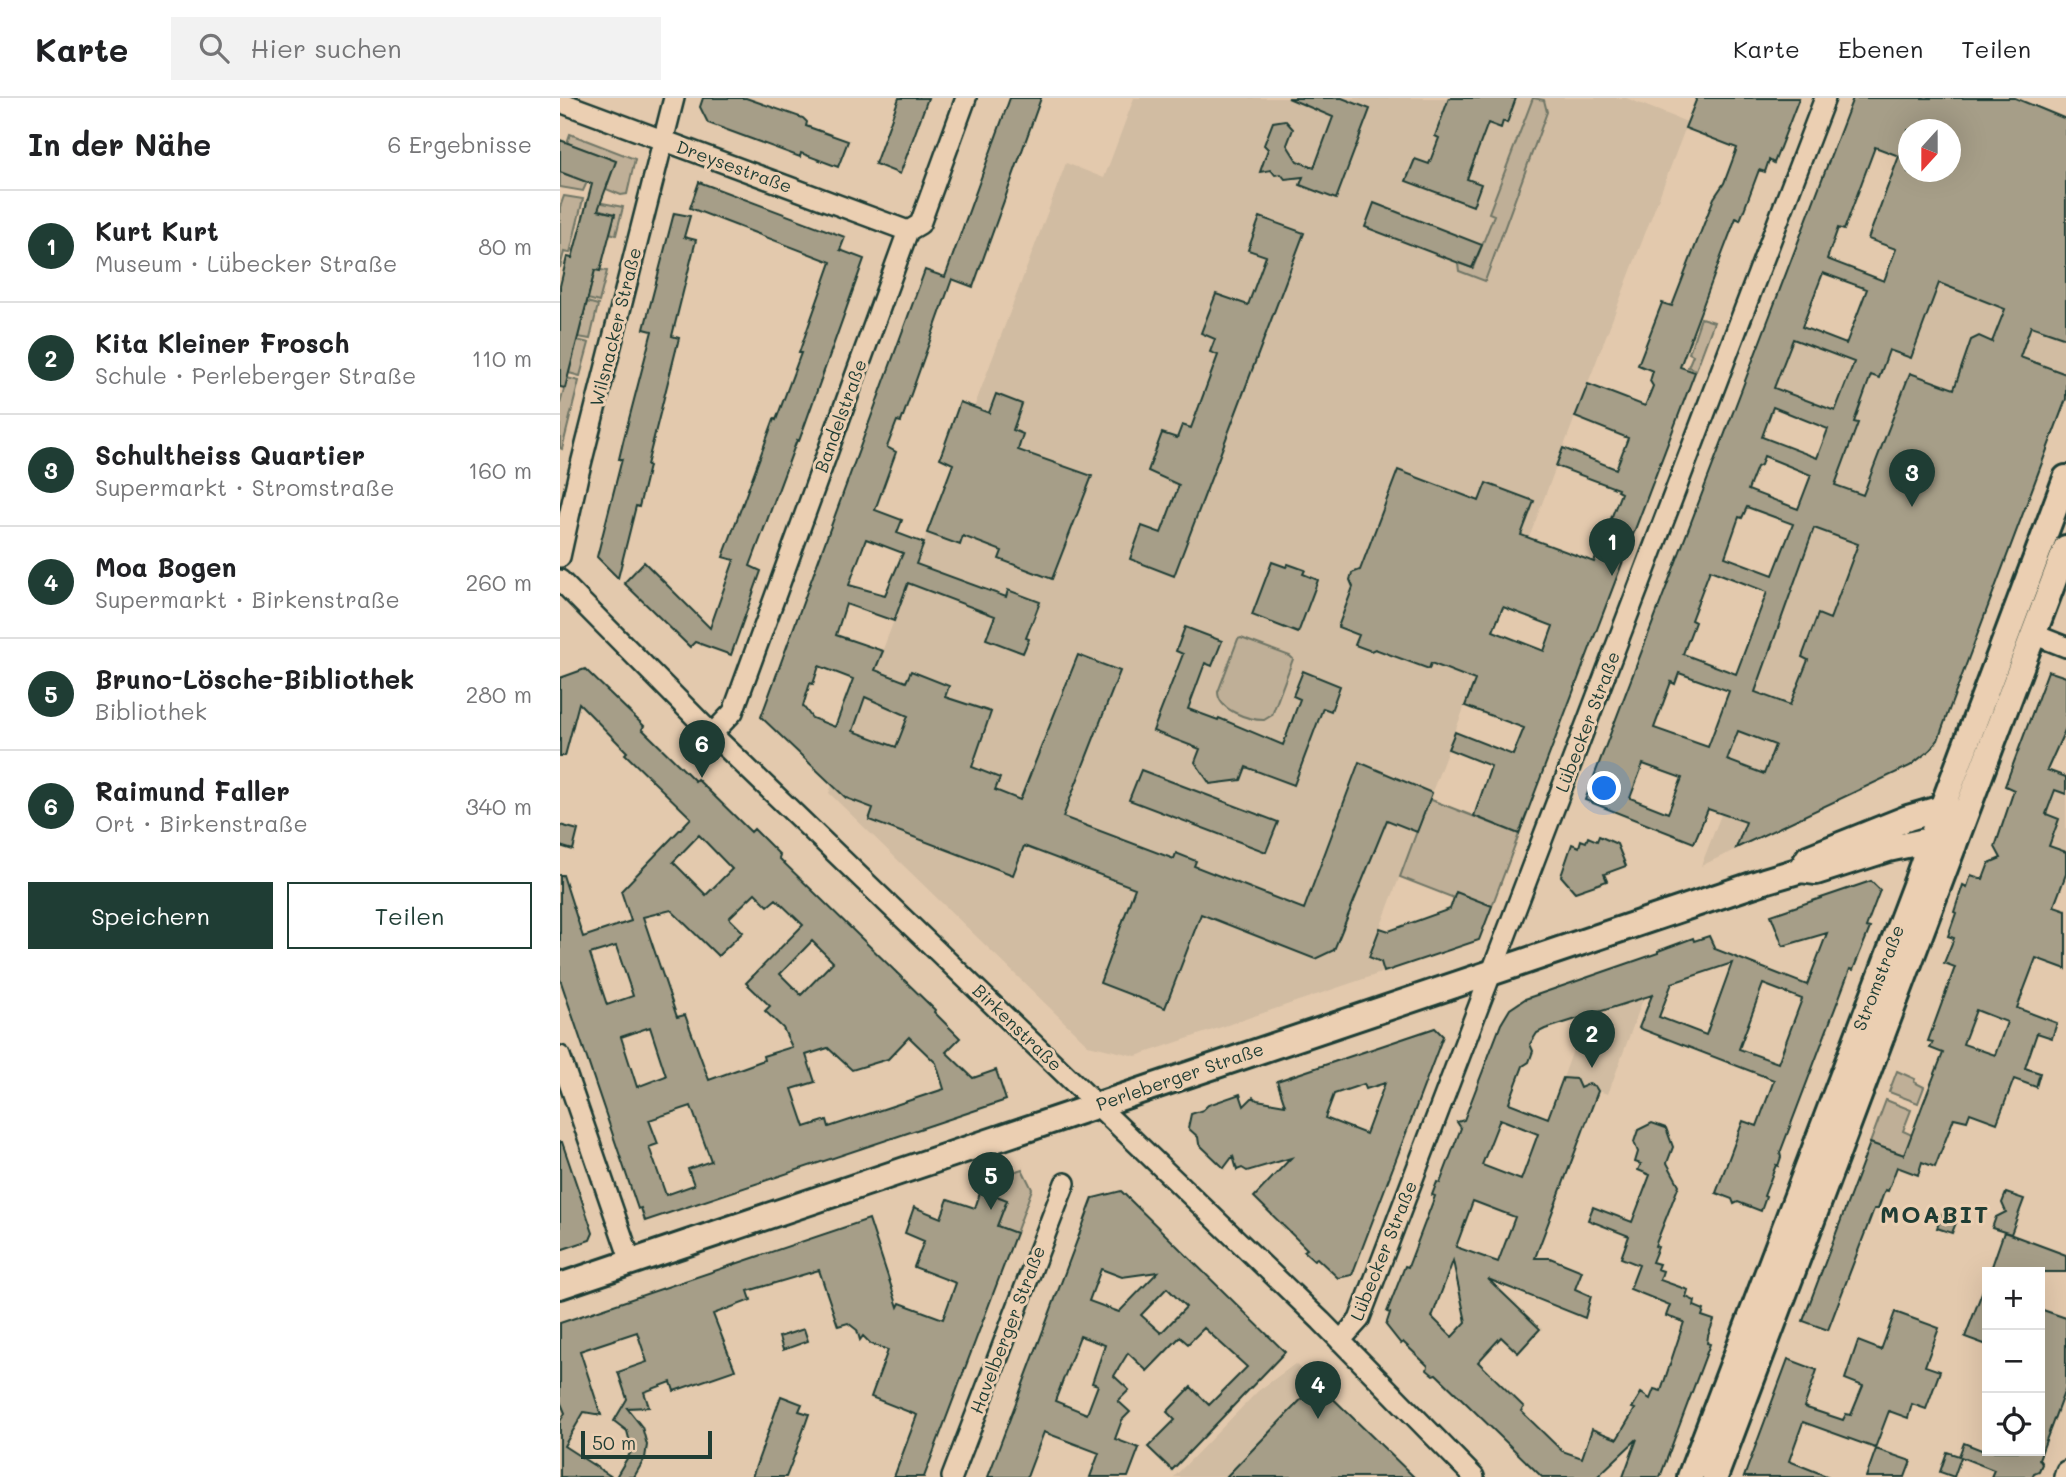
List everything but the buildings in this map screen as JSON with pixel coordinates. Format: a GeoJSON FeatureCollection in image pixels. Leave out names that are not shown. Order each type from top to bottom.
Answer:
{"type":"FeatureCollection","features":[{"type":"Feature","properties":{"kind":"main road","name":"Stromstraße"},"geometry":{"type":"LineString","coordinates":[[1715,1477],[1953,812],[2066,478]]}},
{"type":"Feature","properties":{"kind":"main road","name":"Stromstraße"},"geometry":{"type":"LineString","coordinates":[[1953,812],[2033,635],[2066,548]]}},
{"type":"Feature","properties":{"kind":"main road","name":"Perleberger Straße"},"geometry":{"type":"LineString","coordinates":[[1801,870],[1808,858],[1908,818],[1953,812]]}},
{"type":"Feature","properties":{"kind":"main road","name":"Perleberger Straße"},"geometry":{"type":"LineString","coordinates":[[560,1286],[1801,870],[1816,872],[1888,849],[1942,842]]}},
{"type":"Feature","properties":{"kind":"main road","name":"Stromstraße"},"geometry":{"type":"LineString","coordinates":[[1690,1477],[1917,880],[1942,842]]}},
{"type":"Feature","properties":{"kind":"street","name":"Wilsnacker Straße"},"geometry":{"type":"LineString","coordinates":[[560,556],[674,98]]}},
{"type":"Feature","properties":{"kind":"street","name":"Bandelstraße"},"geometry":{"type":"LineString","coordinates":[[712,734],[733,712],[908,231],[920,224],[966,98]]}},
{"type":"Feature","properties":{"kind":"street","name":"Lübecker Straße"},"geometry":{"type":"LineString","coordinates":[[1340,1341],[1359,1320],[1825,98]]}},
{"type":"Feature","properties":{"kind":"street","name":"Dreysestraße"},"geometry":{"type":"LineString","coordinates":[[560,102],[908,231]]}},
{"type":"Feature","properties":{"kind":"street","name":"Birkenstraße"},"geometry":{"type":"LineString","coordinates":[[560,580],[712,734],[1340,1341],[1474,1477]]}},
{"type":"Feature","properties":{"kind":"street"},"geometry":{"type":"LineString","coordinates":[[2033,635],[2066,647]]}},
{"type":"Feature","properties":{"kind":"street"},"geometry":{"type":"LineString","coordinates":[[560,1056],[631,1262]]}},
{"type":"Feature","properties":{"kind":"street","name":"Havelberger Straße"},"geometry":{"type":"LineString","coordinates":[[952,1477],[1065,1183]]}},
{"type":"Feature","properties":{"kind":"street"},"geometry":{"type":"LineString","coordinates":[[2064,1477],[2066,1471]]}},
{"type":"Feature","properties":{"kind":"shaded area"},"geometry":{"type":"Polygon","coordinates":[[[1134,98],[1626,98],[1687,122],[1697,98],[1799,98],[1774,163],[1685,129],[1369,957],[1381,962],[1384,972],[1136,1056],[1088,1045],[829,793],[1066,163],[1104,178],[1134,98]]]}},
{"type":"Feature","properties":{"kind":"shaded area"},"geometry":{"type":"Polygon","coordinates":[[[1533,98],[1544,100],[1547,112],[1485,281],[1459,271],[1458,263],[1473,268],[1494,215],[1489,213],[1533,98]]]}},
{"type":"Feature","properties":{"kind":"shaded area"},"geometry":{"type":"Polygon","coordinates":[[[1917,98],[2015,98],[2066,119],[2066,399],[1938,740],[1910,766],[1701,866],[1734,781],[1701,768],[1835,411],[1746,378],[1765,328],[1854,361],[1922,182],[1961,182],[1961,119],[1939,119],[1917,98]]]}},
{"type":"Feature","properties":{"kind":"shaded area"},"geometry":{"type":"Polygon","coordinates":[[[570,134],[635,159],[627,194],[621,195],[606,189],[616,161],[567,143],[570,134]]]}},
{"type":"Feature","properties":{"kind":"shaded area"},"geometry":{"type":"Polygon","coordinates":[[[560,172],[587,182],[583,191],[560,187],[560,172]]]}},
{"type":"Feature","properties":{"kind":"shaded area"},"geometry":{"type":"Polygon","coordinates":[[[564,196],[583,199],[570,253],[564,252],[560,268],[560,207],[564,196]]]}},
{"type":"Feature","properties":{"kind":"shaded area"},"geometry":{"type":"Polygon","coordinates":[[[587,200],[623,207],[616,235],[610,233],[615,214],[586,206],[587,200]]]}},
{"type":"Feature","properties":{"kind":"shaded area"},"geometry":{"type":"Polygon","coordinates":[[[595,269],[607,271],[599,302],[588,299],[595,269]]]}},
{"type":"Feature","properties":{"kind":"shaded area"},"geometry":{"type":"Polygon","coordinates":[[[587,302],[598,305],[590,339],[578,337],[587,302]]]}},
{"type":"Feature","properties":{"kind":"shaded area"},"geometry":{"type":"Polygon","coordinates":[[[1701,318],[1714,322],[1696,370],[1688,367],[1693,355],[1689,353],[1701,318]]]}},
{"type":"Feature","properties":{"kind":"shaded area"},"geometry":{"type":"Polygon","coordinates":[[[577,340],[589,343],[580,376],[569,373],[577,340]]]}},
{"type":"Feature","properties":{"kind":"shaded area"},"geometry":{"type":"Polygon","coordinates":[[[567,378],[579,381],[562,449],[560,404],[567,378]]]}},
{"type":"Feature","properties":{"kind":"shaded area"},"geometry":{"type":"Polygon","coordinates":[[[1238,639],[1293,659],[1272,715],[1264,720],[1235,713],[1219,698],[1218,692],[1238,639]]]}},
{"type":"Feature","properties":{"kind":"shaded area"},"geometry":{"type":"Polygon","coordinates":[[[2010,773],[2066,794],[2066,852],[2000,827],[2014,790],[2004,786],[2010,773]]]}},
{"type":"Feature","properties":{"kind":"shaded area"},"geometry":{"type":"Polygon","coordinates":[[[1429,799],[1519,834],[1492,906],[1456,893],[1454,898],[1400,877],[1429,799]]]}},
{"type":"Feature","properties":{"kind":"shaded area"},"geometry":{"type":"Polygon","coordinates":[[[1652,975],[1608,1094],[1598,1091],[1591,1110],[1556,1097],[1576,1042],[1594,1048],[1609,1008],[1652,975]]]}},
{"type":"Feature","properties":{"kind":"shaded area"},"geometry":{"type":"Polygon","coordinates":[[[1897,1071],[1915,1079],[1914,1082],[1924,1087],[1918,1103],[1889,1092],[1897,1071]]]}},
{"type":"Feature","properties":{"kind":"shaded area"},"geometry":{"type":"Polygon","coordinates":[[[1886,1100],[1911,1110],[1903,1131],[1912,1135],[1904,1155],[1870,1143],[1886,1100]]]}},
{"type":"Feature","properties":{"kind":"shaded area"},"geometry":{"type":"Polygon","coordinates":[[[1022,1169],[1032,1189],[1016,1233],[997,1226],[1007,1200],[982,1190],[984,1182],[1022,1169]]]}},
{"type":"Feature","properties":{"kind":"shaded area"},"geometry":{"type":"Polygon","coordinates":[[[1295,1364],[1414,1477],[1174,1477],[1258,1391],[1295,1364]]]}},
{"type":"Feature","properties":{"kind":"place","name":"Schultheiss Quartier"},"geometry":{"type":"Point","coordinates":[1912,507]}},
{"type":"Feature","properties":{"kind":"place","name":"Kurt Kurt"},"geometry":{"type":"Point","coordinates":[1612,576]}},
{"type":"Feature","properties":{"kind":"place","name":"Raimund Faller"},"geometry":{"type":"Point","coordinates":[702,778]}},
{"type":"Feature","properties":{"kind":"place","name":"Kita Kleiner Frosch"},"geometry":{"type":"Point","coordinates":[1592,1068]}},
{"type":"Feature","properties":{"kind":"place","name":"Bruno-Lösche-Bibliothek"},"geometry":{"type":"Point","coordinates":[991,1210]}},
{"type":"Feature","properties":{"kind":"place","name":"Moa Bogen"},"geometry":{"type":"Point","coordinates":[1318,1419]}},
{"type":"Feature","properties":{"kind":"district","name":"MOABIT"},"geometry":{"type":"Point","coordinates":[1935,1215]}}]}
